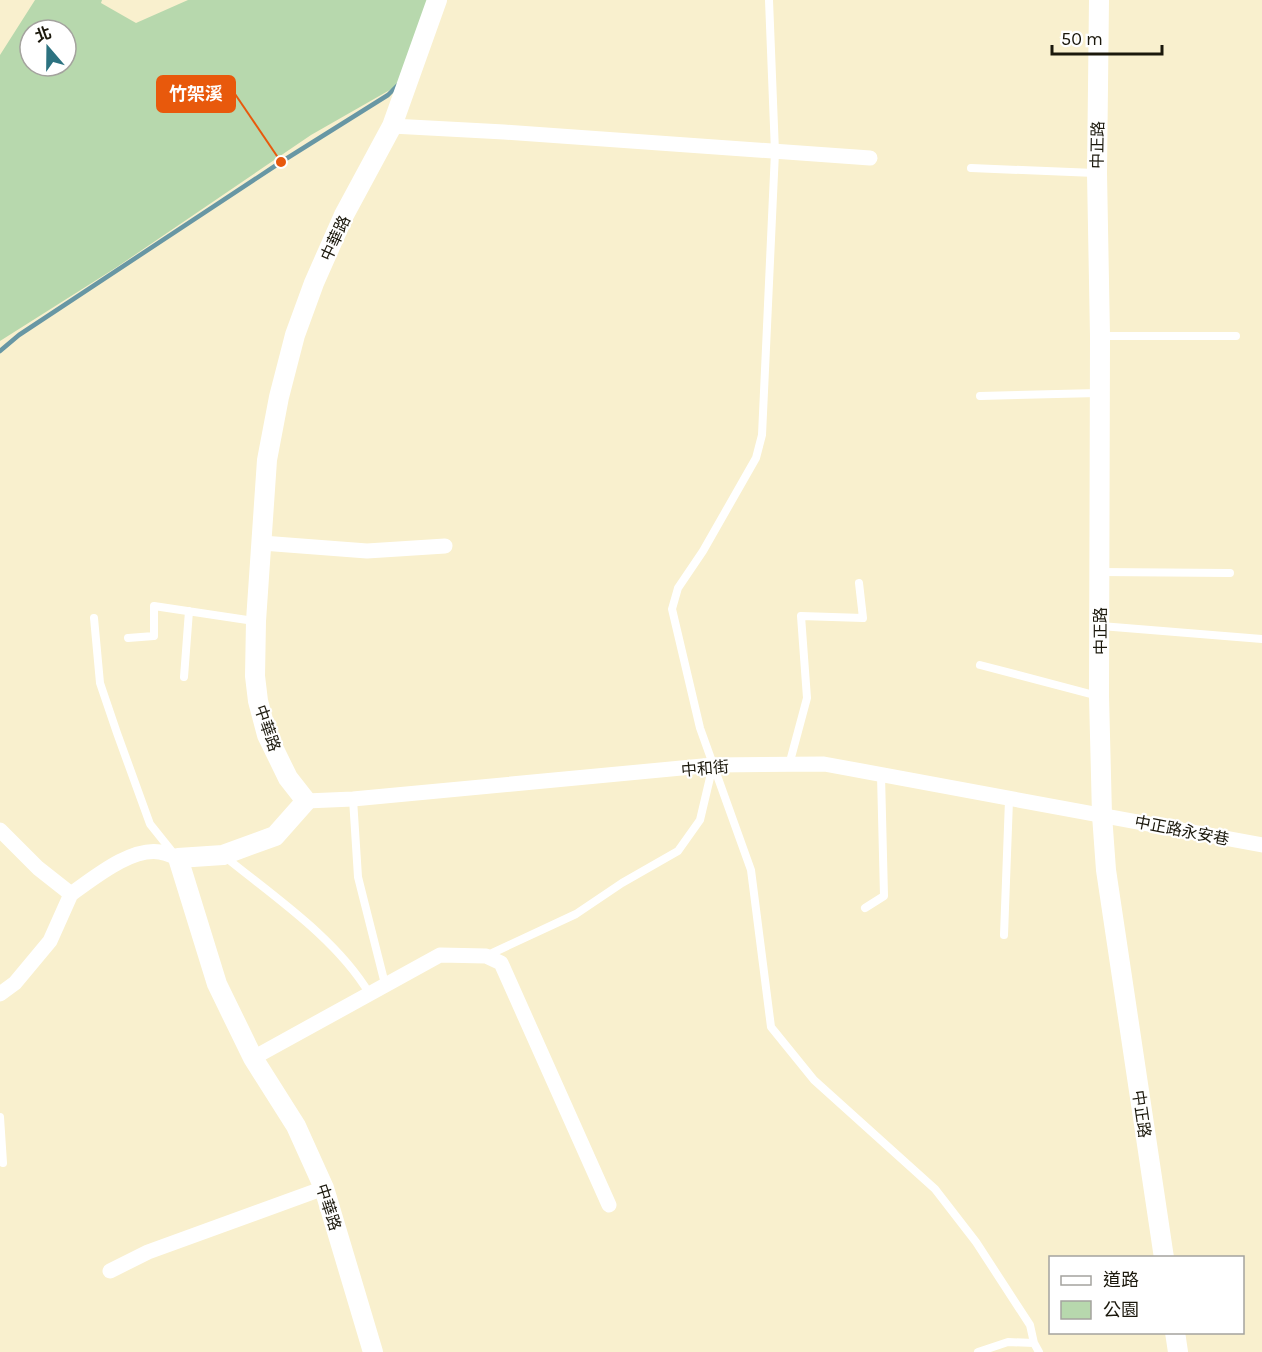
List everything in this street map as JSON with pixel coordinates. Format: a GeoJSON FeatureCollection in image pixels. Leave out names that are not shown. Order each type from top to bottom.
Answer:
{"type":"FeatureCollection","features":[{"type":"Feature","properties":{"kind":"street","name":"中華路"},"geometry":{"type":"LineString","coordinates":[[306,801],[288,778],[267,735],[258,701],[255,676],[256,621],[267,460],[279,397],[295,335],[314,283],[344,215],[392,126],[437,0]]}},
{"type":"Feature","properties":{"kind":"street","name":"中正路"},"geometry":{"type":"LineString","coordinates":[[1099,0],[1097,173],[1102,815],[1106,870],[1164,1256]]}},
{"type":"Feature","properties":{"kind":"street"},"geometry":{"type":"LineString","coordinates":[[392,126],[870,158]]}},
{"type":"Feature","properties":{"kind":"street"},"geometry":{"type":"LineString","coordinates":[[261,543],[367,552],[445,546]]}},
{"type":"Feature","properties":{"kind":"street","name":"中和街"},"geometry":{"type":"LineString","coordinates":[[306,801],[352,799],[713,765],[824,764],[1009,800],[1102,815]]}},
{"type":"Feature","properties":{"kind":"street"},"geometry":{"type":"LineString","coordinates":[[0,994],[15,983],[50,941],[71,894],[107,869],[138,854],[159,852],[178,858],[223,855],[275,836],[306,801]]}},
{"type":"Feature","properties":{"kind":"street","name":"中正路永安巷"},"geometry":{"type":"LineString","coordinates":[[1102,815],[1262,845]]}},
{"type":"Feature","properties":{"kind":"street"},"geometry":{"type":"LineString","coordinates":[[0,830],[38,867],[71,894]]}},
{"type":"Feature","properties":{"kind":"street","name":"中華路"},"geometry":{"type":"LineString","coordinates":[[178,858],[217,984],[253,1058],[296,1126],[324,1188],[373,1352]]}},
{"type":"Feature","properties":{"kind":"street"},"geometry":{"type":"LineString","coordinates":[[253,1058],[440,955],[486,956],[501,963],[609,1205]]}},
{"type":"Feature","properties":{"kind":"street"},"geometry":{"type":"LineString","coordinates":[[110,1271],[148,1252],[324,1188]]}},
{"type":"Feature","properties":{"kind":"street"},"geometry":{"type":"LineString","coordinates":[[1175,1334],[1178,1352]]}},
{"type":"Feature","properties":{"kind":"lane"},"geometry":{"type":"LineString","coordinates":[[770,0],[775,152],[762,435],[756,458],[703,551],[678,588],[672,609],[700,728],[751,870],[771,1027],[814,1080],[935,1189],[976,1242],[1018,1306],[1030,1325],[1034,1343],[1039,1352]]}},
{"type":"Feature","properties":{"kind":"lane"},"geometry":{"type":"LineString","coordinates":[[971,168],[1097,173]]}},
{"type":"Feature","properties":{"kind":"lane"},"geometry":{"type":"LineString","coordinates":[[1100,336],[1236,336]]}},
{"type":"Feature","properties":{"kind":"lane"},"geometry":{"type":"LineString","coordinates":[[980,396],[1100,393]]}},
{"type":"Feature","properties":{"kind":"lane"},"geometry":{"type":"LineString","coordinates":[[1100,572],[1230,573]]}},
{"type":"Feature","properties":{"kind":"lane"},"geometry":{"type":"LineString","coordinates":[[789,765],[807,698],[801,616],[863,618],[859,584]]}},
{"type":"Feature","properties":{"kind":"lane"},"geometry":{"type":"LineString","coordinates":[[128,638],[154,636],[154,606],[256,621]]}},
{"type":"Feature","properties":{"kind":"lane"},"geometry":{"type":"LineString","coordinates":[[184,677],[189,611]]}},
{"type":"Feature","properties":{"kind":"lane"},"geometry":{"type":"LineString","coordinates":[[94,618],[99,682],[150,824],[178,858]]}},
{"type":"Feature","properties":{"kind":"lane"},"geometry":{"type":"LineString","coordinates":[[1100,626],[1262,639]]}},
{"type":"Feature","properties":{"kind":"lane"},"geometry":{"type":"LineString","coordinates":[[980,665],[1100,696]]}},
{"type":"Feature","properties":{"kind":"lane"},"geometry":{"type":"LineString","coordinates":[[486,956],[576,914],[622,883],[678,850],[700,820],[713,765]]}},
{"type":"Feature","properties":{"kind":"lane"},"geometry":{"type":"LineString","coordinates":[[865,908],[884,896],[881,775]]}},
{"type":"Feature","properties":{"kind":"lane"},"geometry":{"type":"LineString","coordinates":[[352,799],[358,877],[385,984]]}},
{"type":"Feature","properties":{"kind":"lane"},"geometry":{"type":"LineString","coordinates":[[1004,934],[1009,800]]}},
{"type":"Feature","properties":{"kind":"lane"},"geometry":{"type":"LineString","coordinates":[[223,855],[312,928],[356,971],[369,993]]}},
{"type":"Feature","properties":{"kind":"lane"},"geometry":{"type":"LineString","coordinates":[[0,1117],[3,1162]]}},
{"type":"Feature","properties":{"kind":"lane"},"geometry":{"type":"LineString","coordinates":[[978,1352],[1008,1342],[1034,1343]]}},
{"type":"Feature","properties":{"kind":"green space"},"geometry":{"type":"Polygon","coordinates":[[[35,0],[102,0],[101,3],[136,23],[188,0],[429,0],[402,83],[311,135],[117,267],[0,341],[0,55],[18,27],[18,78],[78,78],[78,18],[24,18],[35,0]]]}},
{"type":"Feature","properties":{"kind":"waterway"},"geometry":{"type":"LineString","coordinates":[[0,351],[19,335],[281,162],[388,95],[398,85]]}},
{"type":"Feature","properties":{"kind":"place","name":"竹架溪"},"geometry":{"type":"Point","coordinates":[281,162]}}]}
